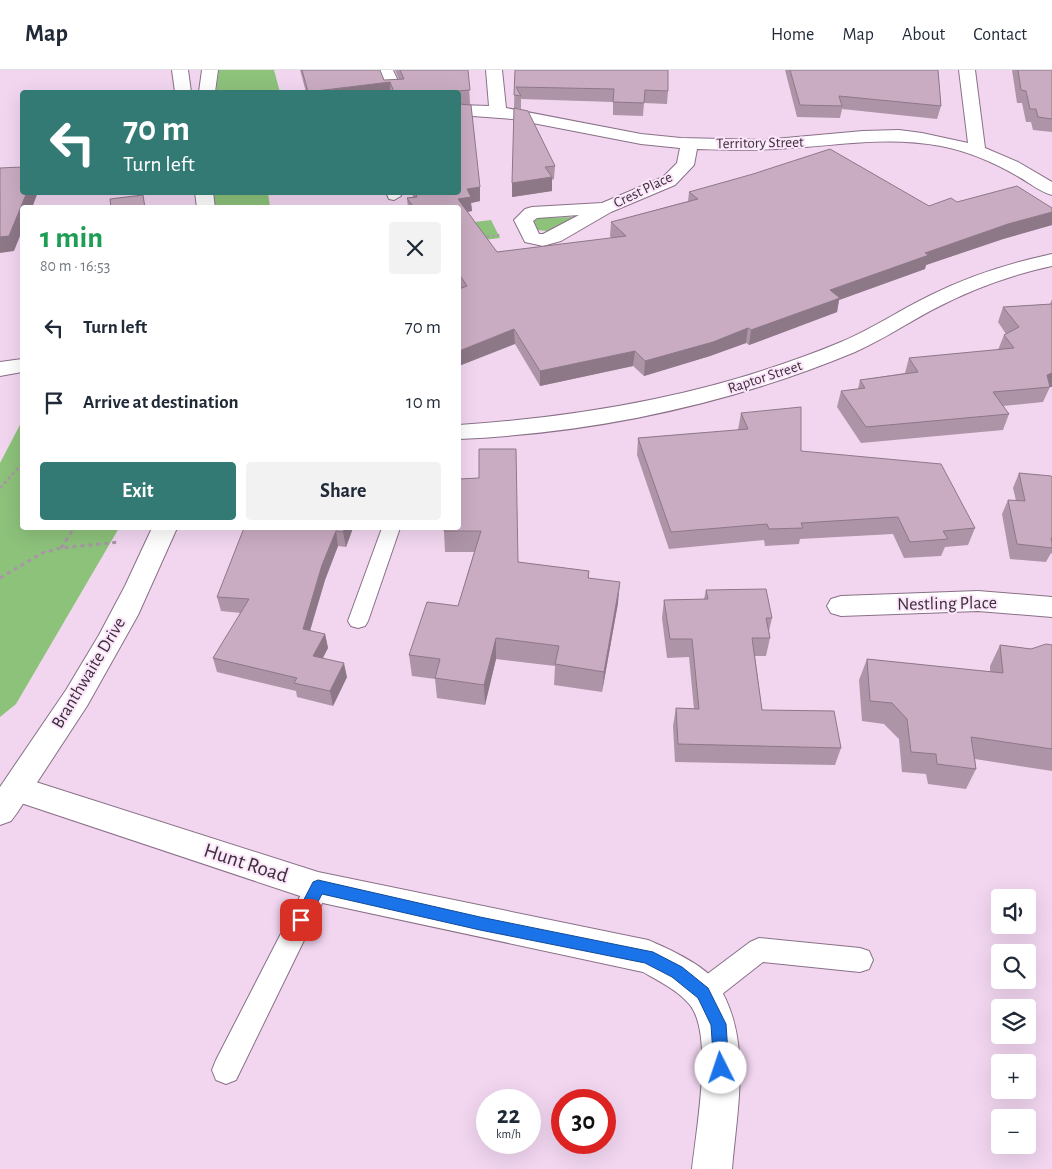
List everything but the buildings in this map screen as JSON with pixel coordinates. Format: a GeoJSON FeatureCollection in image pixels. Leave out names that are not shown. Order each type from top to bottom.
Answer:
{"type":"FeatureCollection","features":[{"type":"Feature","properties":{"kind":"street"},"geometry":{"type":"LineString","coordinates":[[180,70],[183,90]]}},
{"type":"Feature","properties":{"kind":"street"},"geometry":{"type":"LineString","coordinates":[[207,90],[210,70]]}},
{"type":"Feature","properties":{"kind":"street"},"geometry":{"type":"LineString","coordinates":[[385,70],[394,90]]}},
{"type":"Feature","properties":{"kind":"street"},"geometry":{"type":"LineString","coordinates":[[494,70],[498,112]]}},
{"type":"Feature","properties":{"kind":"street"},"geometry":{"type":"LineString","coordinates":[[967,70],[977,150]]}},
{"type":"Feature","properties":{"kind":"street","name":"Territory Street"},"geometry":{"type":"LineString","coordinates":[[461,110],[532,116],[640,138],[690,143],[776,144],[884,136],[926,139],[977,150],[1022,171],[1052,190]]}},
{"type":"Feature","properties":{"kind":"street","name":"Crest Place"},"geometry":{"type":"LineString","coordinates":[[605,208],[669,181],[685,165],[690,143]]}},
{"type":"Feature","properties":{"kind":"street","name":"Raptor Street"},"geometry":{"type":"LineString","coordinates":[[461,432],[605,417],[666,405],[764,378],[850,346],[925,306],[968,286],[1006,272],[1052,260]]}},
{"type":"Feature","properties":{"kind":"street"},"geometry":{"type":"LineString","coordinates":[[0,369],[20,366]]}},
{"type":"Feature","properties":{"kind":"street","name":"Branthwaite Drive"},"geometry":{"type":"LineString","coordinates":[[9,800],[74,704],[106,648],[148,566],[163,530]]}},
{"type":"Feature","properties":{"kind":"street","name":"Nestling Place"},"geometry":{"type":"LineString","coordinates":[[841,606],[978,601],[1052,607]]}},
{"type":"Feature","properties":{"kind":"street","name":"Hunt Road"},"geometry":{"type":"LineString","coordinates":[[9,800],[318,887],[480,923],[648,957],[677,972],[703,993],[718,1024],[721,1068],[712,1169]]}},
{"type":"Feature","properties":{"kind":"lane"},"geometry":{"type":"LineString","coordinates":[[358,621],[390,530]]}},
{"type":"Feature","properties":{"kind":"lane"},"geometry":{"type":"LineString","coordinates":[[226,1070],[318,887]]}},
{"type":"Feature","properties":{"kind":"lane"},"geometry":{"type":"LineString","coordinates":[[703,993],[759,950],[860,960]]}},
{"type":"Feature","properties":{"kind":"path"},"geometry":{"type":"LineString","coordinates":[[476,238],[501,235]]}},
{"type":"Feature","properties":{"kind":"path"},"geometry":{"type":"LineString","coordinates":[[0,488],[20,466]]}},
{"type":"Feature","properties":{"kind":"path"},"geometry":{"type":"LineString","coordinates":[[61,548],[73,530]]}},
{"type":"Feature","properties":{"kind":"path"},"geometry":{"type":"LineString","coordinates":[[0,578],[42,553],[61,548],[119,542]]}},
{"type":"Feature","properties":{"kind":"green space"},"geometry":{"type":"Polygon","coordinates":[[[219,70],[274,70],[279,90],[216,90],[219,70]]]}},
{"type":"Feature","properties":{"kind":"green space"},"geometry":{"type":"Polygon","coordinates":[[[213,195],[268,195],[270,205],[215,205],[213,195]]]}},
{"type":"Feature","properties":{"kind":"green space"},"geometry":{"type":"Polygon","coordinates":[[[574,217],[547,231],[538,230],[534,221],[538,218],[574,217]]]}},
{"type":"Feature","properties":{"kind":"green space"},"geometry":{"type":"Polygon","coordinates":[[[491,220],[500,238],[461,243],[461,224],[491,220]]]}},
{"type":"Feature","properties":{"kind":"green space"},"geometry":{"type":"Polygon","coordinates":[[[20,425],[20,530],[118,530],[16,704],[0,717],[0,463],[20,425]]]}},
{"type":"Feature","properties":{"kind":"route"},"geometry":{"type":"LineString","coordinates":[[301,920],[318,887],[480,923],[648,957],[677,972],[703,993],[718,1024],[721,1068]]}}]}
